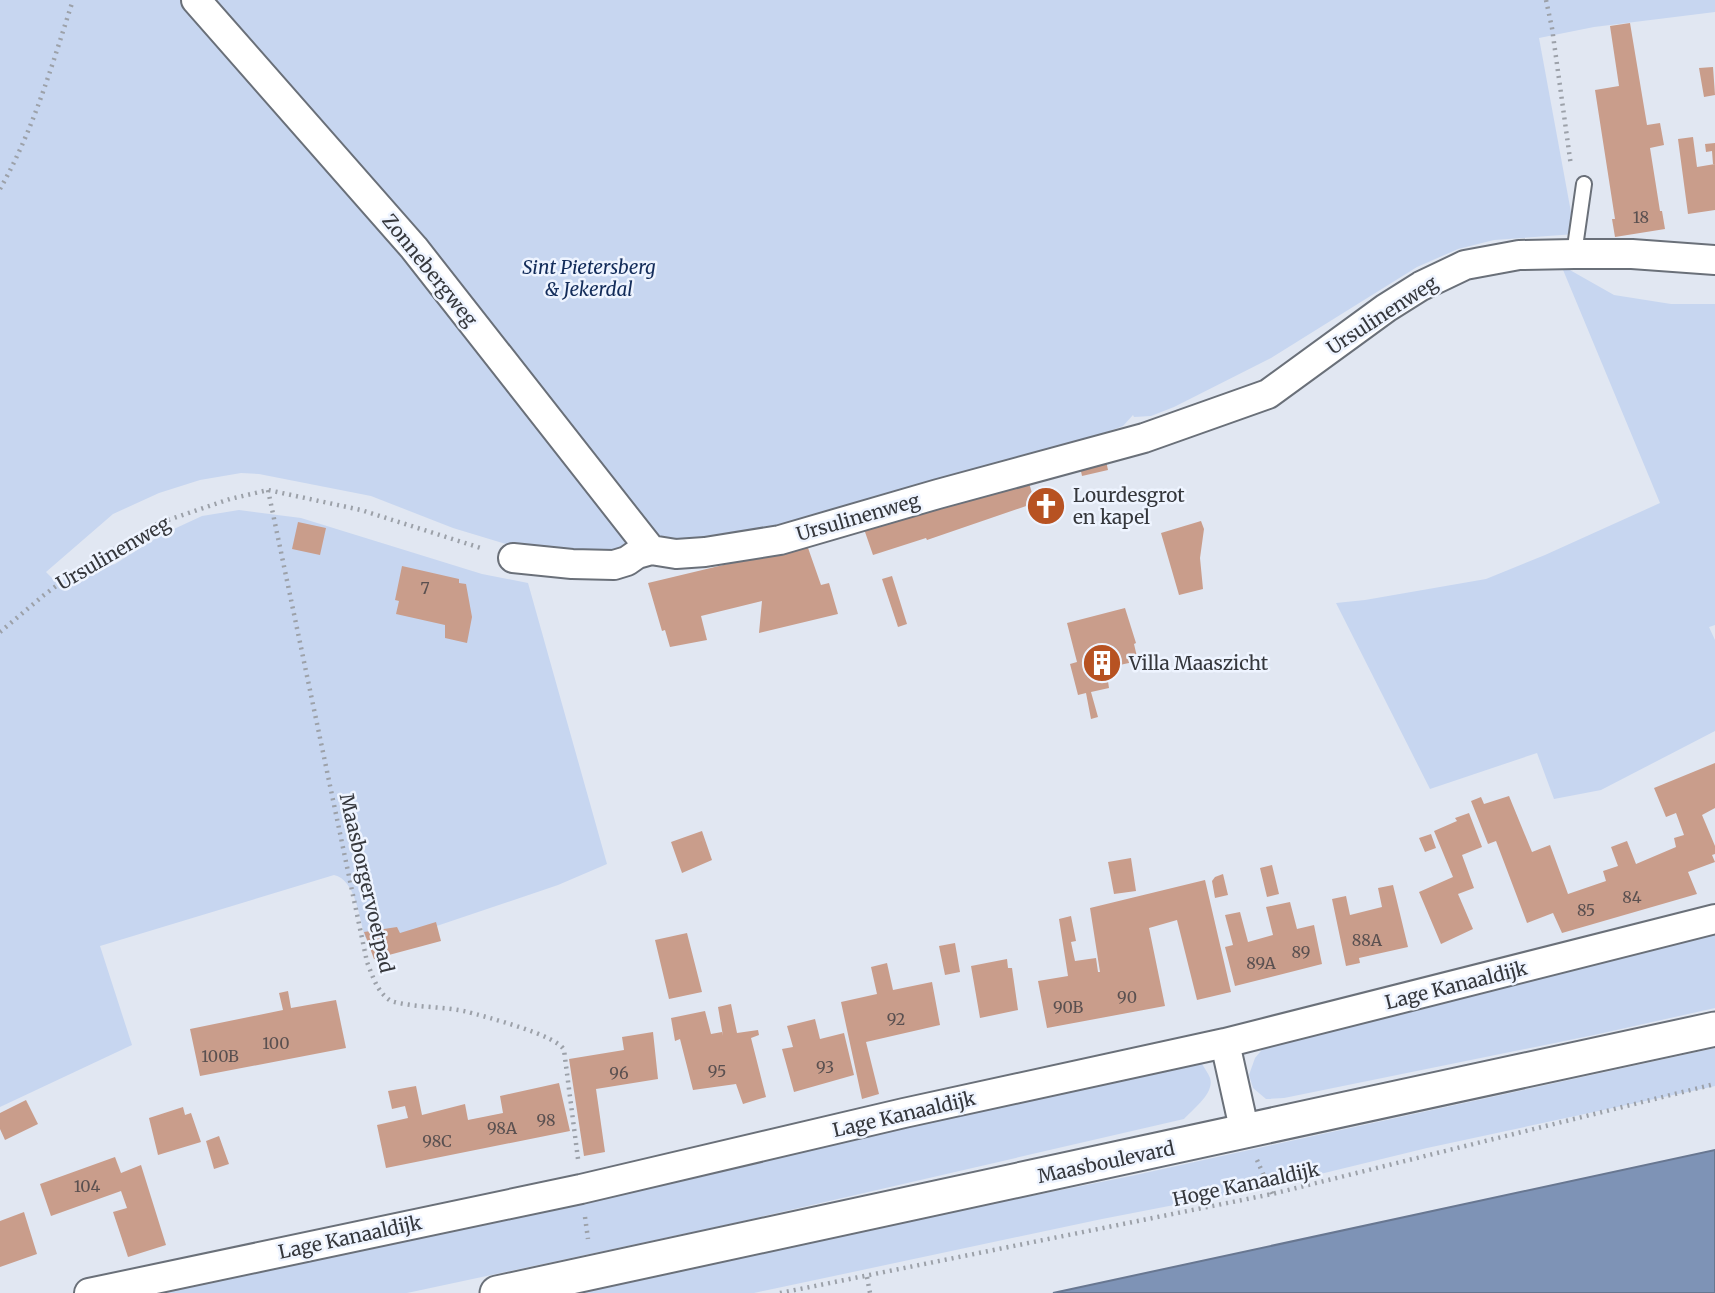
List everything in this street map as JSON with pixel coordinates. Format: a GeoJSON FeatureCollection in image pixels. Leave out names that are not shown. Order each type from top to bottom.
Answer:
{"type":"FeatureCollection","features":[{"type":"Feature","properties":{"kind":"street","name":"Zonnebergweg"},"geometry":{"type":"LineString","coordinates":[[196,0],[414,248],[651,551]]}},
{"type":"Feature","properties":{"kind":"street","name":"Ursulinenweg"},"geometry":{"type":"LineString","coordinates":[[513,558],[614,565],[637,554],[651,551],[676,554],[705,552],[780,540],[1144,438],[1268,394],[1386,308],[1420,286],[1465,265],[1519,255],[1632,254],[1715,260]]}},
{"type":"Feature","properties":{"kind":"street","name":"Lage Kanaaldijk"},"geometry":{"type":"LineString","coordinates":[[89,1293],[581,1189],[904,1113],[1225,1043],[1715,919]]}},
{"type":"Feature","properties":{"kind":"street","name":"Maasboulevard"},"geometry":{"type":"LineString","coordinates":[[497,1293],[1715,1029]]}},
{"type":"Feature","properties":{"kind":"street"},"geometry":{"type":"LineString","coordinates":[[1225,1043],[1245,1133]]}},
{"type":"Feature","properties":{"kind":"lane"},"geometry":{"type":"LineString","coordinates":[[1574,254],[1584,184]]}},
{"type":"Feature","properties":{"kind":"path"},"geometry":{"type":"LineString","coordinates":[[0,189],[20,153],[38,111],[73,0]]}},
{"type":"Feature","properties":{"kind":"path"},"geometry":{"type":"LineString","coordinates":[[1546,0],[1571,166],[1584,184]]}},
{"type":"Feature","properties":{"kind":"path","name":"Ursulinenweg"},"geometry":{"type":"LineString","coordinates":[[0,632],[79,569],[159,523],[217,503],[268,490],[361,510],[513,558]]}},
{"type":"Feature","properties":{"kind":"path","name":"Maasborgervoetpad"},"geometry":{"type":"LineString","coordinates":[[268,490],[367,962],[375,982],[384,996],[391,1001],[467,1012],[560,1043],[565,1060],[581,1189]]}},
{"type":"Feature","properties":{"kind":"path","name":"Hoge Kanaaldijk"},"geometry":{"type":"LineString","coordinates":[[779,1293],[1272,1194],[1715,1084]]}},
{"type":"Feature","properties":{"kind":"path"},"geometry":{"type":"LineString","coordinates":[[867,1277],[870,1293]]}},
{"type":"Feature","properties":{"kind":"green space","name":"Sint Pietersberg & Jekerdal"},"geometry":{"type":"Polygon","coordinates":[[[0,0],[1715,0],[1715,12],[1594,27],[1539,38],[1575,234],[1494,240],[1458,249],[1417,267],[1271,358],[1174,407],[1151,416],[1133,415],[1123,426],[1061,449],[846,517],[599,558],[549,557],[453,528],[371,496],[259,474],[241,473],[200,480],[159,493],[113,514],[46,572],[56,582],[115,564],[161,535],[202,516],[239,510],[301,518],[482,574],[528,583],[607,864],[558,885],[407,936],[369,940],[365,937],[352,892],[341,878],[334,875],[100,946],[132,1045],[0,1107],[0,0]]]}},
{"type":"Feature","properties":{"kind":"green space"},"geometry":{"type":"Polygon","coordinates":[[[1561,265],[1614,295],[1671,304],[1715,304],[1715,625],[1709,627],[1715,640],[1715,731],[1601,790],[1554,799],[1537,753],[1430,789],[1336,603],[1486,579],[1660,503],[1561,265]]]}},
{"type":"Feature","properties":{"kind":"green space"},"geometry":{"type":"Polygon","coordinates":[[[1715,929],[1715,1008],[1284,1098],[1266,1099],[1253,1088],[1249,1075],[1255,1058],[1266,1045],[1715,929]]]}},
{"type":"Feature","properties":{"kind":"green space"},"geometry":{"type":"Polygon","coordinates":[[[1715,1048],[1715,1086],[1427,1148],[1267,1187],[754,1293],[562,1293],[641,1274],[1131,1176],[1715,1048]]]}},
{"type":"Feature","properties":{"kind":"green space"},"geometry":{"type":"Polygon","coordinates":[[[1175,1055],[1201,1063],[1211,1084],[1198,1106],[1184,1119],[730,1224],[407,1293],[122,1293],[1175,1055]]]}},
{"type":"Feature","properties":{"kind":"shaded area"},"geometry":{"type":"Polygon","coordinates":[[[1715,1150],[1715,1293],[1053,1293],[1715,1150]]]}},
{"type":"Feature","properties":{"kind":"building"},"geometry":{"type":"Polygon","coordinates":[[[1630,23],[1647,125],[1660,123],[1664,145],[1650,148],[1665,229],[1615,237],[1612,219],[1615,219],[1595,90],[1619,86],[1610,26],[1630,23]]]}},
{"type":"Feature","properties":{"kind":"building"},"geometry":{"type":"Polygon","coordinates":[[[1713,67],[1715,95],[1704,97],[1699,68],[1713,67]]]}},
{"type":"Feature","properties":{"kind":"building"},"geometry":{"type":"Polygon","coordinates":[[[1693,137],[1697,167],[1715,164],[1715,210],[1688,214],[1678,139],[1693,137]]]}},
{"type":"Feature","properties":{"kind":"building"},"geometry":{"type":"Polygon","coordinates":[[[1715,143],[1713,164],[1712,151],[1706,152],[1705,144],[1715,143]]]}},
{"type":"Feature","properties":{"kind":"building"},"geometry":{"type":"Polygon","coordinates":[[[1105,456],[1108,470],[1082,476],[1079,462],[1105,456]]]}},
{"type":"Feature","properties":{"kind":"building"},"geometry":{"type":"Polygon","coordinates":[[[1026,473],[1035,503],[927,540],[926,538],[873,555],[864,529],[1026,473]]]}},
{"type":"Feature","properties":{"kind":"building"},"geometry":{"type":"Polygon","coordinates":[[[1201,521],[1204,529],[1200,558],[1203,589],[1179,595],[1161,533],[1201,521]]]}},
{"type":"Feature","properties":{"kind":"building"},"geometry":{"type":"Polygon","coordinates":[[[298,522],[326,528],[320,555],[292,549],[298,522]]]}},
{"type":"Feature","properties":{"kind":"building"},"geometry":{"type":"Polygon","coordinates":[[[807,545],[821,585],[829,583],[838,614],[759,633],[762,601],[701,616],[707,640],[670,647],[665,630],[662,631],[648,583],[807,545]]]}},
{"type":"Feature","properties":{"kind":"building"},"geometry":{"type":"Polygon","coordinates":[[[402,566],[459,579],[459,583],[466,584],[472,617],[467,643],[445,638],[445,625],[396,614],[399,601],[395,600],[402,566]]]}},
{"type":"Feature","properties":{"kind":"building"},"geometry":{"type":"Polygon","coordinates":[[[892,576],[907,624],[898,627],[882,579],[892,576]]]}},
{"type":"Feature","properties":{"kind":"building","name":"Villa Maaszicht"},"geometry":{"type":"Polygon","coordinates":[[[1125,608],[1136,643],[1138,661],[1106,668],[1109,688],[1091,692],[1098,717],[1091,719],[1086,693],[1078,695],[1070,664],[1077,662],[1067,623],[1125,608]]]}},
{"type":"Feature","properties":{"kind":"building"},"geometry":{"type":"Polygon","coordinates":[[[1715,763],[1715,808],[1702,815],[1715,846],[1715,854],[1712,855],[1715,862],[1688,872],[1697,894],[1562,933],[1553,913],[1527,923],[1496,841],[1488,844],[1471,801],[1481,797],[1484,804],[1509,796],[1532,852],[1550,845],[1568,894],[1606,881],[1603,871],[1618,866],[1611,847],[1627,841],[1636,864],[1676,847],[1674,838],[1684,835],[1676,813],[1666,817],[1654,788],[1715,763]]]}},
{"type":"Feature","properties":{"kind":"building"},"geometry":{"type":"Polygon","coordinates":[[[1469,813],[1482,847],[1462,855],[1474,888],[1458,894],[1473,929],[1441,944],[1419,892],[1453,877],[1434,831],[1469,813]]]}},
{"type":"Feature","properties":{"kind":"building"},"geometry":{"type":"Polygon","coordinates":[[[702,831],[712,860],[682,873],[671,842],[702,831]]]}},
{"type":"Feature","properties":{"kind":"building"},"geometry":{"type":"Polygon","coordinates":[[[1431,834],[1436,848],[1425,852],[1419,838],[1431,834]]]}},
{"type":"Feature","properties":{"kind":"building"},"geometry":{"type":"Polygon","coordinates":[[[1131,858],[1136,891],[1114,894],[1108,862],[1131,858]]]}},
{"type":"Feature","properties":{"kind":"building"},"geometry":{"type":"Polygon","coordinates":[[[1272,865],[1279,894],[1267,897],[1260,868],[1272,865]]]}},
{"type":"Feature","properties":{"kind":"building"},"geometry":{"type":"Polygon","coordinates":[[[1223,874],[1228,895],[1215,898],[1212,881],[1223,874]]]}},
{"type":"Feature","properties":{"kind":"building"},"geometry":{"type":"Polygon","coordinates":[[[1205,880],[1231,992],[1197,1000],[1177,920],[1149,928],[1165,1006],[1047,1028],[1038,981],[1068,976],[1059,919],[1071,916],[1076,941],[1071,942],[1075,961],[1096,958],[1100,972],[1090,908],[1205,880]]]}},
{"type":"Feature","properties":{"kind":"building"},"geometry":{"type":"Polygon","coordinates":[[[1393,885],[1408,947],[1359,958],[1360,963],[1346,966],[1332,899],[1346,896],[1350,915],[1382,907],[1378,888],[1393,885]]]}},
{"type":"Feature","properties":{"kind":"building"},"geometry":{"type":"Polygon","coordinates":[[[1290,902],[1297,929],[1314,925],[1322,964],[1235,986],[1225,947],[1233,945],[1225,915],[1240,912],[1248,942],[1273,935],[1266,907],[1290,902]]]}},
{"type":"Feature","properties":{"kind":"building"},"geometry":{"type":"Polygon","coordinates":[[[436,922],[441,941],[374,959],[364,932],[397,927],[400,933],[436,922]]]}},
{"type":"Feature","properties":{"kind":"building"},"geometry":{"type":"Polygon","coordinates":[[[687,933],[702,992],[669,999],[655,940],[687,933]]]}},
{"type":"Feature","properties":{"kind":"building"},"geometry":{"type":"Polygon","coordinates":[[[955,943],[960,972],[945,975],[939,946],[955,943]]]}},
{"type":"Feature","properties":{"kind":"building"},"geometry":{"type":"Polygon","coordinates":[[[1007,959],[1008,968],[1012,968],[1018,1010],[980,1018],[971,966],[1007,959]]]}},
{"type":"Feature","properties":{"kind":"building"},"geometry":{"type":"Polygon","coordinates":[[[887,963],[893,990],[932,982],[940,1025],[866,1042],[879,1094],[862,1099],[841,1002],[877,994],[871,967],[887,963]]]}},
{"type":"Feature","properties":{"kind":"building"},"geometry":{"type":"Polygon","coordinates":[[[288,991],[291,1008],[336,1000],[346,1048],[200,1076],[190,1029],[283,1010],[279,993],[288,991]]]}},
{"type":"Feature","properties":{"kind":"building"},"geometry":{"type":"Polygon","coordinates":[[[731,1004],[737,1033],[758,1030],[759,1035],[751,1038],[766,1097],[743,1104],[736,1084],[693,1090],[680,1039],[675,1041],[671,1018],[705,1011],[711,1034],[722,1032],[723,1036],[718,1007],[731,1004]]]}},
{"type":"Feature","properties":{"kind":"building"},"geometry":{"type":"Polygon","coordinates":[[[815,1019],[820,1039],[844,1033],[854,1075],[794,1092],[782,1049],[793,1047],[787,1026],[815,1019]]]}},
{"type":"Feature","properties":{"kind":"building"},"geometry":{"type":"Polygon","coordinates":[[[653,1032],[658,1079],[596,1089],[605,1152],[584,1156],[569,1059],[624,1050],[622,1037],[653,1032]]]}},
{"type":"Feature","properties":{"kind":"building"},"geometry":{"type":"Polygon","coordinates":[[[559,1083],[570,1131],[386,1168],[377,1125],[408,1118],[405,1106],[392,1109],[388,1091],[416,1086],[422,1115],[465,1104],[468,1120],[503,1113],[500,1096],[559,1083]]]}},
{"type":"Feature","properties":{"kind":"building"},"geometry":{"type":"Polygon","coordinates":[[[26,1100],[38,1124],[5,1140],[0,1129],[0,1113],[26,1100]]]}},
{"type":"Feature","properties":{"kind":"building"},"geometry":{"type":"Polygon","coordinates":[[[183,1107],[185,1115],[191,1113],[201,1142],[158,1155],[149,1118],[183,1107]]]}},
{"type":"Feature","properties":{"kind":"building"},"geometry":{"type":"Polygon","coordinates":[[[219,1136],[229,1164],[214,1169],[206,1141],[219,1136]]]}},
{"type":"Feature","properties":{"kind":"building"},"geometry":{"type":"Polygon","coordinates":[[[115,1157],[121,1173],[141,1165],[166,1245],[128,1257],[113,1212],[127,1208],[121,1191],[51,1216],[40,1184],[115,1157]]]}},
{"type":"Feature","properties":{"kind":"building"},"geometry":{"type":"Polygon","coordinates":[[[24,1212],[37,1254],[0,1267],[0,1221],[24,1212]]]}},
{"type":"Feature","properties":{"kind":"place","name":"Lourdesgrot en kapel"},"geometry":{"type":"Point","coordinates":[1046,506]}},
{"type":"Feature","properties":{"kind":"place","name":"Villa Maaszicht"},"geometry":{"type":"Point","coordinates":[1102,663]}}]}
